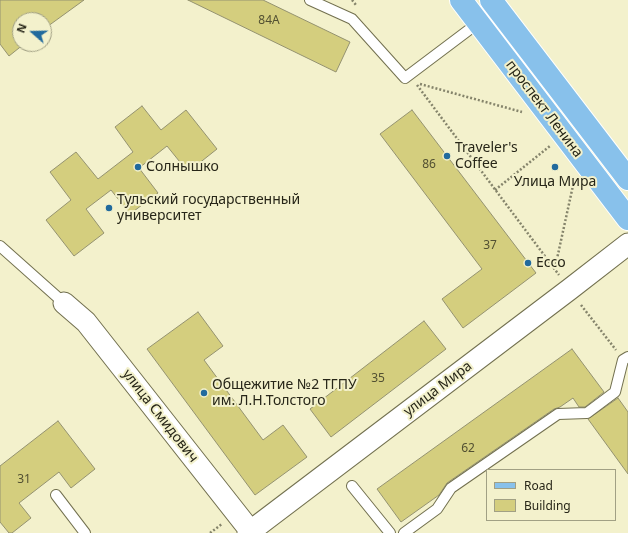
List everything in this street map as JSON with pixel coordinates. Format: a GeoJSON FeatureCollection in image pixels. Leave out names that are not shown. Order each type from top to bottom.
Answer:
{"type":"FeatureCollection","features":[{"type":"Feature","properties":{"kind":"main road","name":"проспект Ленина"},"geometry":{"type":"LineString","coordinates":[[460,0],[628,219]]}},
{"type":"Feature","properties":{"kind":"main road","name":"проспект Ленина"},"geometry":{"type":"LineString","coordinates":[[491,0],[628,179]]}},
{"type":"Feature","properties":{"kind":"street","name":"улица Мира"},"geometry":{"type":"LineString","coordinates":[[250,532],[628,244]]}},
{"type":"Feature","properties":{"kind":"street","name":"улица Смидович"},"geometry":{"type":"LineString","coordinates":[[64,303],[86,322],[250,532]]}},
{"type":"Feature","properties":{"kind":"lane"},"geometry":{"type":"LineString","coordinates":[[310,0],[352,19],[405,78],[478,23]]}},
{"type":"Feature","properties":{"kind":"lane"},"geometry":{"type":"LineString","coordinates":[[0,246],[64,303]]}},
{"type":"Feature","properties":{"kind":"lane"},"geometry":{"type":"LineString","coordinates":[[404,533],[437,509],[451,488],[558,414],[587,413],[615,392],[626,358]]}},
{"type":"Feature","properties":{"kind":"lane"},"geometry":{"type":"LineString","coordinates":[[352,486],[390,533]]}},
{"type":"Feature","properties":{"kind":"lane"},"geometry":{"type":"LineString","coordinates":[[56,495],[85,533]]}},
{"type":"Feature","properties":{"kind":"path"},"geometry":{"type":"LineString","coordinates":[[352,0],[357,6]]}},
{"type":"Feature","properties":{"kind":"path"},"geometry":{"type":"LineString","coordinates":[[525,113],[414,82],[570,289],[626,358]]}},
{"type":"Feature","properties":{"kind":"path"},"geometry":{"type":"LineString","coordinates":[[546,140],[554,152]]}},
{"type":"Feature","properties":{"kind":"path"},"geometry":{"type":"LineString","coordinates":[[495,190],[550,146]]}},
{"type":"Feature","properties":{"kind":"path"},"geometry":{"type":"LineString","coordinates":[[555,268],[574,182],[570,176]]}},
{"type":"Feature","properties":{"kind":"path"},"geometry":{"type":"LineString","coordinates":[[210,533],[224,523]]}},
{"type":"Feature","properties":{"kind":"building"},"geometry":{"type":"Polygon","coordinates":[[[0,0],[84,0],[52,23],[52,12],[12,12],[12,52],[14,52],[9,56],[0,44],[0,0]]]}},
{"type":"Feature","properties":{"kind":"building"},"geometry":{"type":"Polygon","coordinates":[[[188,0],[263,0],[350,42],[336,72],[188,0]]]}},
{"type":"Feature","properties":{"kind":"building"},"geometry":{"type":"Polygon","coordinates":[[[142,106],[161,130],[186,110],[217,149],[188,172],[167,146],[139,168],[158,193],[130,214],[111,190],[86,209],[104,233],[74,256],[46,220],[71,200],[50,172],[76,152],[98,179],[133,152],[115,127],[142,106]]]}},
{"type":"Feature","properties":{"kind":"building"},"geometry":{"type":"Polygon","coordinates":[[[412,110],[536,273],[463,328],[442,299],[482,269],[380,134],[412,110]]]}},
{"type":"Feature","properties":{"kind":"building","name":"Общежитие №2 ТГПУ им. Л.Н.Толстого"},"geometry":{"type":"Polygon","coordinates":[[[198,312],[223,346],[204,360],[263,440],[283,425],[307,457],[255,495],[147,349],[198,312]]]}},
{"type":"Feature","properties":{"kind":"building"},"geometry":{"type":"Polygon","coordinates":[[[424,321],[446,349],[331,437],[310,409],[424,321]]]}},
{"type":"Feature","properties":{"kind":"building"},"geometry":{"type":"Polygon","coordinates":[[[572,349],[604,392],[585,407],[579,407],[573,398],[560,407],[554,409],[447,483],[439,495],[401,522],[377,489],[572,349]]]}},
{"type":"Feature","properties":{"kind":"building"},"geometry":{"type":"Polygon","coordinates":[[[618,398],[628,412],[628,474],[588,419],[618,398]]]}},
{"type":"Feature","properties":{"kind":"building"},"geometry":{"type":"Polygon","coordinates":[[[58,421],[95,469],[71,488],[59,472],[19,503],[31,518],[12,533],[9,533],[0,522],[0,466],[58,421]]]}},
{"type":"Feature","properties":{"kind":"place","name":"Traveler's Coffee"},"geometry":{"type":"Point","coordinates":[447,156]}},
{"type":"Feature","properties":{"kind":"place","name":"Солнышко"},"geometry":{"type":"Point","coordinates":[138,167]}},
{"type":"Feature","properties":{"kind":"place","name":"Улица Мира"},"geometry":{"type":"Point","coordinates":[555,167]}},
{"type":"Feature","properties":{"kind":"place","name":"Тульский государственный университет"},"geometry":{"type":"Point","coordinates":[109,208]}},
{"type":"Feature","properties":{"kind":"place","name":"Ecco"},"geometry":{"type":"Point","coordinates":[528,263]}},
{"type":"Feature","properties":{"kind":"place","name":"Общежитие №2 ТГПУ им. Л.Н.Толстого"},"geometry":{"type":"Point","coordinates":[204,393]}}]}
